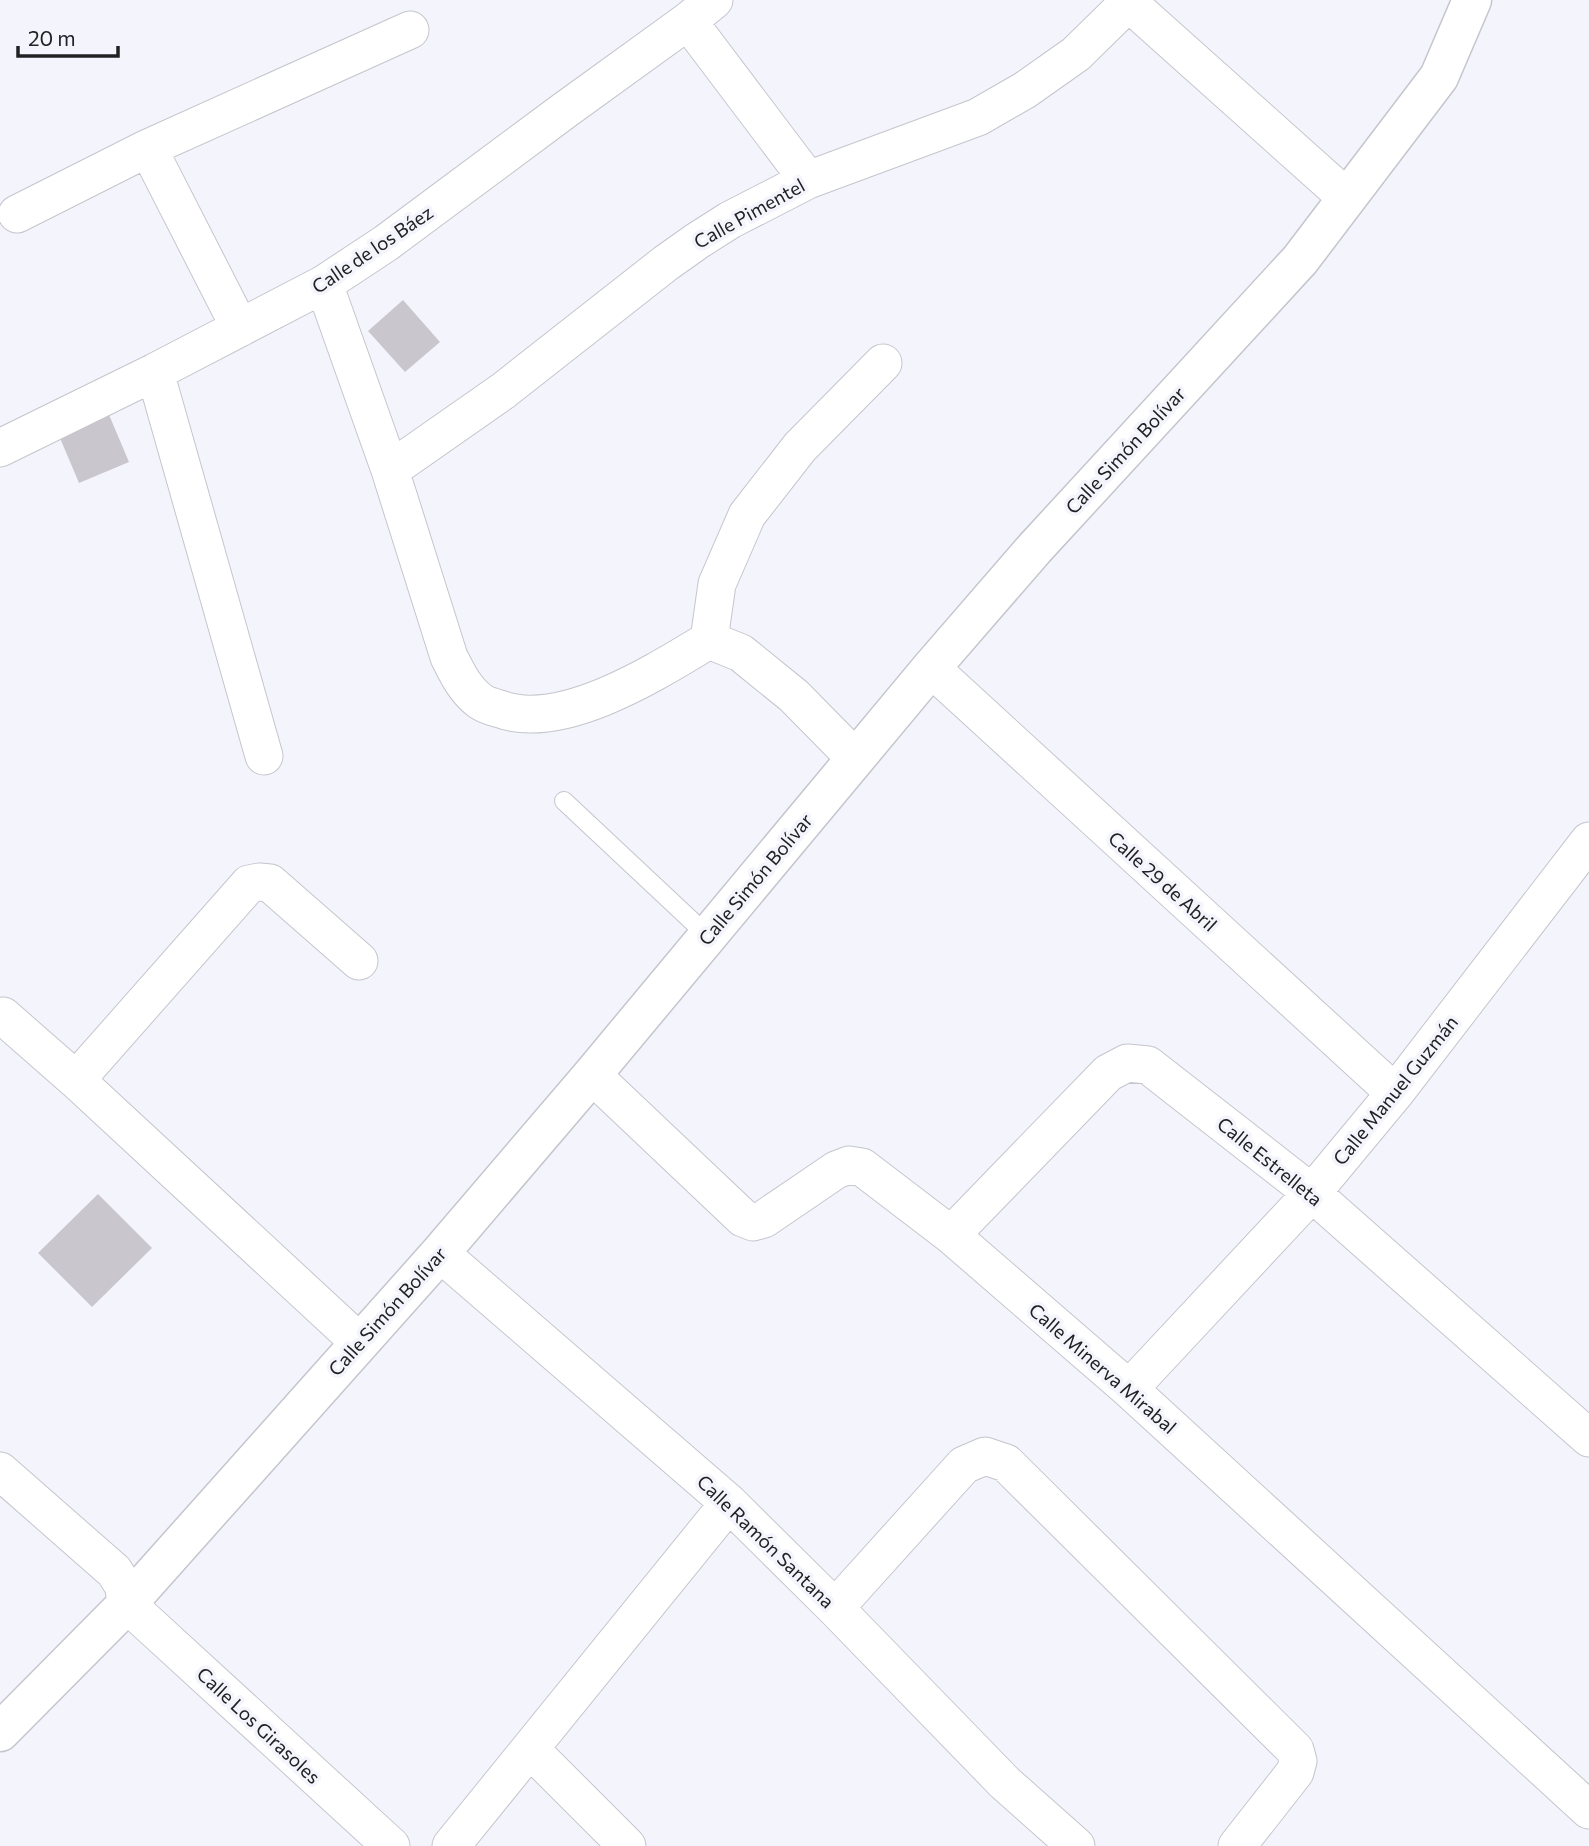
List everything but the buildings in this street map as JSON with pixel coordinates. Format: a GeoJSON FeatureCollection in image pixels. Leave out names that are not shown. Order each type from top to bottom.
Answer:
{"type":"FeatureCollection","features":[{"type":"Feature","properties":{"kind":"street","name":"Calle Simón Bolívar"},"geometry":{"type":"LineString","coordinates":[[0,1732],[127,1604],[440,1253],[931,668],[1035,548],[1300,260],[1439,77],[1472,0]]}},
{"type":"Feature","properties":{"kind":"street"},"geometry":{"type":"LineString","coordinates":[[1130,2],[1347,198]]}},
{"type":"Feature","properties":{"kind":"street","name":"Calle Pimentel"},"geometry":{"type":"LineString","coordinates":[[390,470],[503,391],[666,263],[730,220],[808,180],[978,117],[1025,90],[1076,54],[1130,2]]}},
{"type":"Feature","properties":{"kind":"street"},"geometry":{"type":"LineString","coordinates":[[701,11],[808,180]]}},
{"type":"Feature","properties":{"kind":"street","name":"Calle de los Báez"},"geometry":{"type":"LineString","coordinates":[[0,448],[155,372],[324,284],[386,243],[701,11]]}},
{"type":"Feature","properties":{"kind":"street"},"geometry":{"type":"LineString","coordinates":[[17,214],[148,148],[410,30]]}},
{"type":"Feature","properties":{"kind":"street"},"geometry":{"type":"LineString","coordinates":[[148,148],[240,328]]}},
{"type":"Feature","properties":{"kind":"street"},"geometry":{"type":"LineString","coordinates":[[324,284],[390,470],[449,657],[461,681],[481,702],[512,714],[550,714],[617,690],[709,640]]}},
{"type":"Feature","properties":{"kind":"street"},"geometry":{"type":"LineString","coordinates":[[709,640],[717,584],[747,515],[800,447],[883,363]]}},
{"type":"Feature","properties":{"kind":"street"},"geometry":{"type":"LineString","coordinates":[[155,372],[264,756]]}},
{"type":"Feature","properties":{"kind":"street"},"geometry":{"type":"LineString","coordinates":[[709,640],[741,653],[773,678],[855,758]]}},
{"type":"Feature","properties":{"kind":"street","name":"Calle 29 de Abril"},"geometry":{"type":"LineString","coordinates":[[931,668],[1395,1093]]}},
{"type":"Feature","properties":{"kind":"street","name":"Calle Manuel Guzmán"},"geometry":{"type":"LineString","coordinates":[[1129,1389],[1312,1193],[1395,1093],[1589,841]]}},
{"type":"Feature","properties":{"kind":"street"},"geometry":{"type":"LineString","coordinates":[[76,1080],[249,884],[270,883],[359,961]]}},
{"type":"Feature","properties":{"kind":"street"},"geometry":{"type":"LineString","coordinates":[[4,1016],[359,1342]]}},
{"type":"Feature","properties":{"kind":"street","name":"Calle Estrelleta"},"geometry":{"type":"LineString","coordinates":[[951,1235],[1108,1073],[1127,1063],[1148,1065],[1312,1193],[1589,1438]]}},
{"type":"Feature","properties":{"kind":"street","name":"Calle Minerva Mirabal"},"geometry":{"type":"LineString","coordinates":[[592,1075],[744,1218],[753,1222],[764,1219],[836,1170],[849,1165],[862,1167],[951,1235],[1129,1389],[1589,1810]]}},
{"type":"Feature","properties":{"kind":"street","name":"Calle Ramón Santana"},"geometry":{"type":"LineString","coordinates":[[440,1253],[729,1503],[1005,1783],[1076,1846]]}},
{"type":"Feature","properties":{"kind":"street"},"geometry":{"type":"LineString","coordinates":[[835,1608],[964,1465],[985,1455],[1006,1462],[1294,1750],[1298,1761],[1295,1772],[1237,1846]]}},
{"type":"Feature","properties":{"kind":"street"},"geometry":{"type":"LineString","coordinates":[[0,1471],[114,1570],[123,1585],[127,1604]]}},
{"type":"Feature","properties":{"kind":"street"},"geometry":{"type":"LineString","coordinates":[[451,1846],[729,1503]]}},
{"type":"Feature","properties":{"kind":"street","name":"Calle Los Girasoles"},"geometry":{"type":"LineString","coordinates":[[127,1604],[391,1846]]}},
{"type":"Feature","properties":{"kind":"street"},"geometry":{"type":"LineString","coordinates":[[530,1749],[627,1846]]}},
{"type":"Feature","properties":{"kind":"lane"},"geometry":{"type":"LineString","coordinates":[[564,801],[708,936]]}}]}
